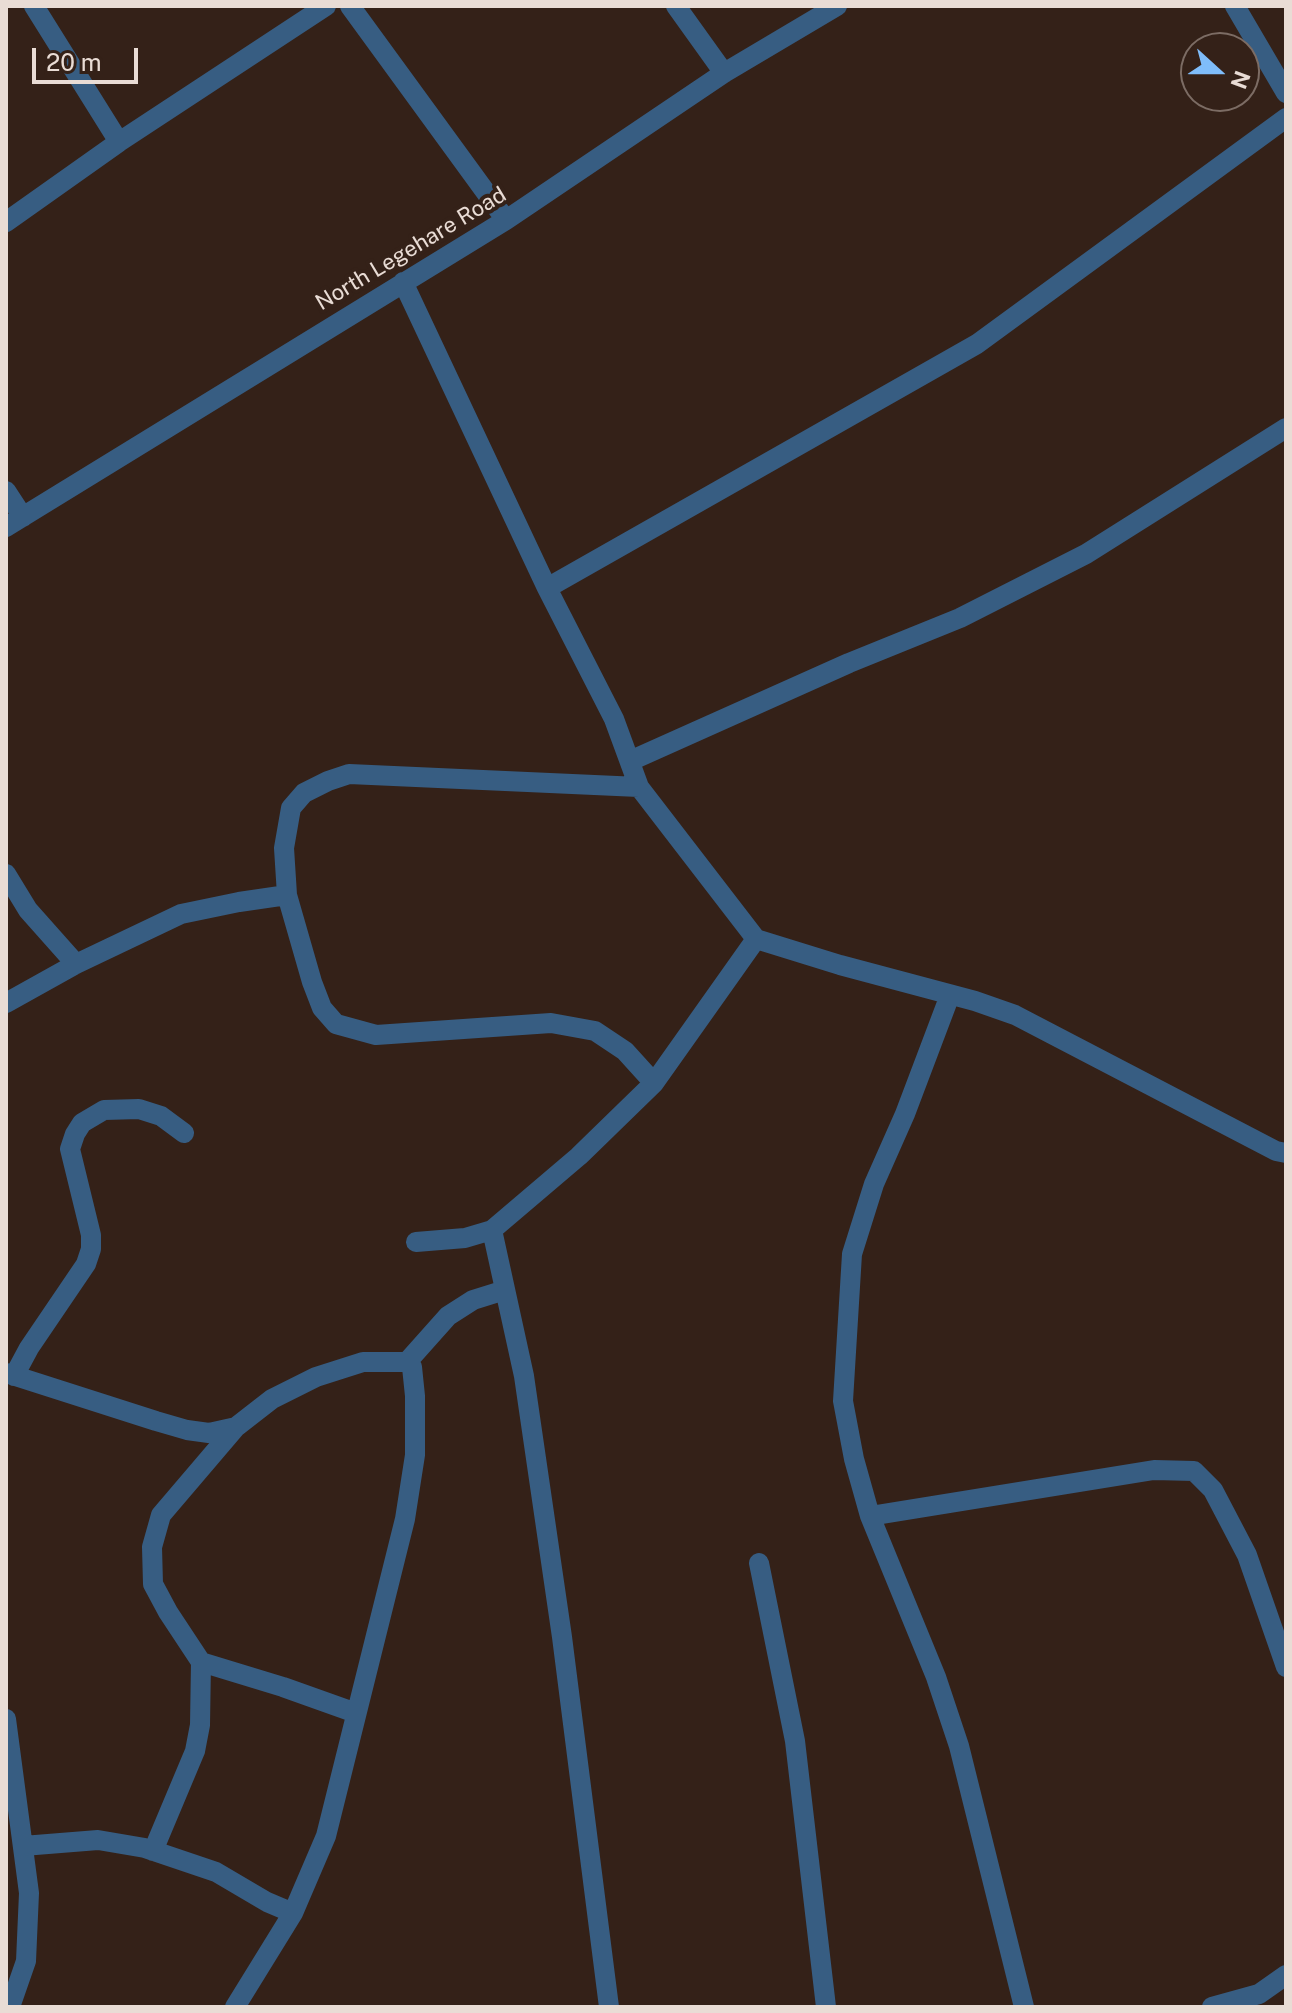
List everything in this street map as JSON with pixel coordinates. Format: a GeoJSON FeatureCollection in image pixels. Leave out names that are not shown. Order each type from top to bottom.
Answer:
{"type":"FeatureCollection","features":[{"type":"Feature","properties":{"kind":"street"},"geometry":{"type":"LineString","coordinates":[[34,6],[119,142]]}},
{"type":"Feature","properties":{"kind":"street"},"geometry":{"type":"LineString","coordinates":[[6,222],[119,142],[326,6]]}},
{"type":"Feature","properties":{"kind":"street"},"geometry":{"type":"LineString","coordinates":[[350,6],[506,220]]}},
{"type":"Feature","properties":{"kind":"street"},"geometry":{"type":"LineString","coordinates":[[676,6],[724,73]]}},
{"type":"Feature","properties":{"kind":"street","name":"North Legehare Road"},"geometry":{"type":"LineString","coordinates":[[14,522],[506,220],[724,73],[837,6]]}},
{"type":"Feature","properties":{"kind":"street"},"geometry":{"type":"LineString","coordinates":[[1235,6],[1286,93]]}},
{"type":"Feature","properties":{"kind":"street"},"geometry":{"type":"LineString","coordinates":[[547,588],[977,344],[1286,118]]}},
{"type":"Feature","properties":{"kind":"street"},"geometry":{"type":"LineString","coordinates":[[403,282],[547,588],[614,719],[639,787],[756,939],[1015,1015],[1276,1151],[1286,1153]]}},
{"type":"Feature","properties":{"kind":"street"},"geometry":{"type":"LineString","coordinates":[[630,761],[849,663],[960,618],[1086,554],[1286,428]]}},
{"type":"Feature","properties":{"kind":"street"},"geometry":{"type":"LineString","coordinates":[[6,491],[14,522]]}},
{"type":"Feature","properties":{"kind":"street"},"geometry":{"type":"LineString","coordinates":[[639,787],[349,774],[304,793],[291,808],[284,848],[287,895],[322,1008],[336,1024],[376,1035],[551,1023],[595,1031],[625,1051],[654,1083]]}},
{"type":"Feature","properties":{"kind":"street"},"geometry":{"type":"LineString","coordinates":[[6,874],[28,910],[76,964]]}},
{"type":"Feature","properties":{"kind":"street"},"geometry":{"type":"LineString","coordinates":[[6,1003],[76,964],[181,914],[287,895]]}},
{"type":"Feature","properties":{"kind":"street"},"geometry":{"type":"LineString","coordinates":[[416,1242],[465,1238],[492,1230],[579,1156],[654,1083],[756,939]]}},
{"type":"Feature","properties":{"kind":"street"},"geometry":{"type":"LineString","coordinates":[[950,995],[905,1114],[874,1184],[852,1254],[843,1401],[854,1459],[870,1516],[936,1677],[959,1746],[1024,2007]]}},
{"type":"Feature","properties":{"kind":"street"},"geometry":{"type":"LineString","coordinates":[[184,1133],[161,1116],[139,1109],[104,1110],[82,1123],[70,1149],[91,1235],[91,1249],[86,1264],[10,1375],[187,1430],[209,1433],[236,1427]]}},
{"type":"Feature","properties":{"kind":"street"},"geometry":{"type":"LineString","coordinates":[[492,1230],[524,1376],[609,2007]]}},
{"type":"Feature","properties":{"kind":"street"},"geometry":{"type":"LineString","coordinates":[[407,1362],[448,1316],[473,1300],[505,1290]]}},
{"type":"Feature","properties":{"kind":"street"},"geometry":{"type":"LineString","coordinates":[[153,1851],[195,1751],[200,1725],[201,1662],[153,1584],[152,1547],[161,1515],[236,1427],[272,1399],[316,1377],[363,1362],[407,1362],[412,1367],[414,1382],[415,1455],[405,1519],[326,1836],[293,1913],[235,2007]]}},
{"type":"Feature","properties":{"kind":"street"},"geometry":{"type":"LineString","coordinates":[[870,1516],[1154,1470],[1194,1471],[1213,1490],[1247,1555],[1286,1667]]}},
{"type":"Feature","properties":{"kind":"street"},"geometry":{"type":"LineString","coordinates":[[759,1563],[795,1741],[826,2007]]}},
{"type":"Feature","properties":{"kind":"street"},"geometry":{"type":"LineString","coordinates":[[201,1662],[356,1713]]}},
{"type":"Feature","properties":{"kind":"street"},"geometry":{"type":"LineString","coordinates":[[6,1719],[29,1893],[26,1961],[10,2007]]}},
{"type":"Feature","properties":{"kind":"street"},"geometry":{"type":"LineString","coordinates":[[23,1846],[98,1840],[153,1851],[216,1872],[267,1902],[293,1913]]}},
{"type":"Feature","properties":{"kind":"street"},"geometry":{"type":"LineString","coordinates":[[1212,2007],[1259,1994],[1286,1975]]}}]}
